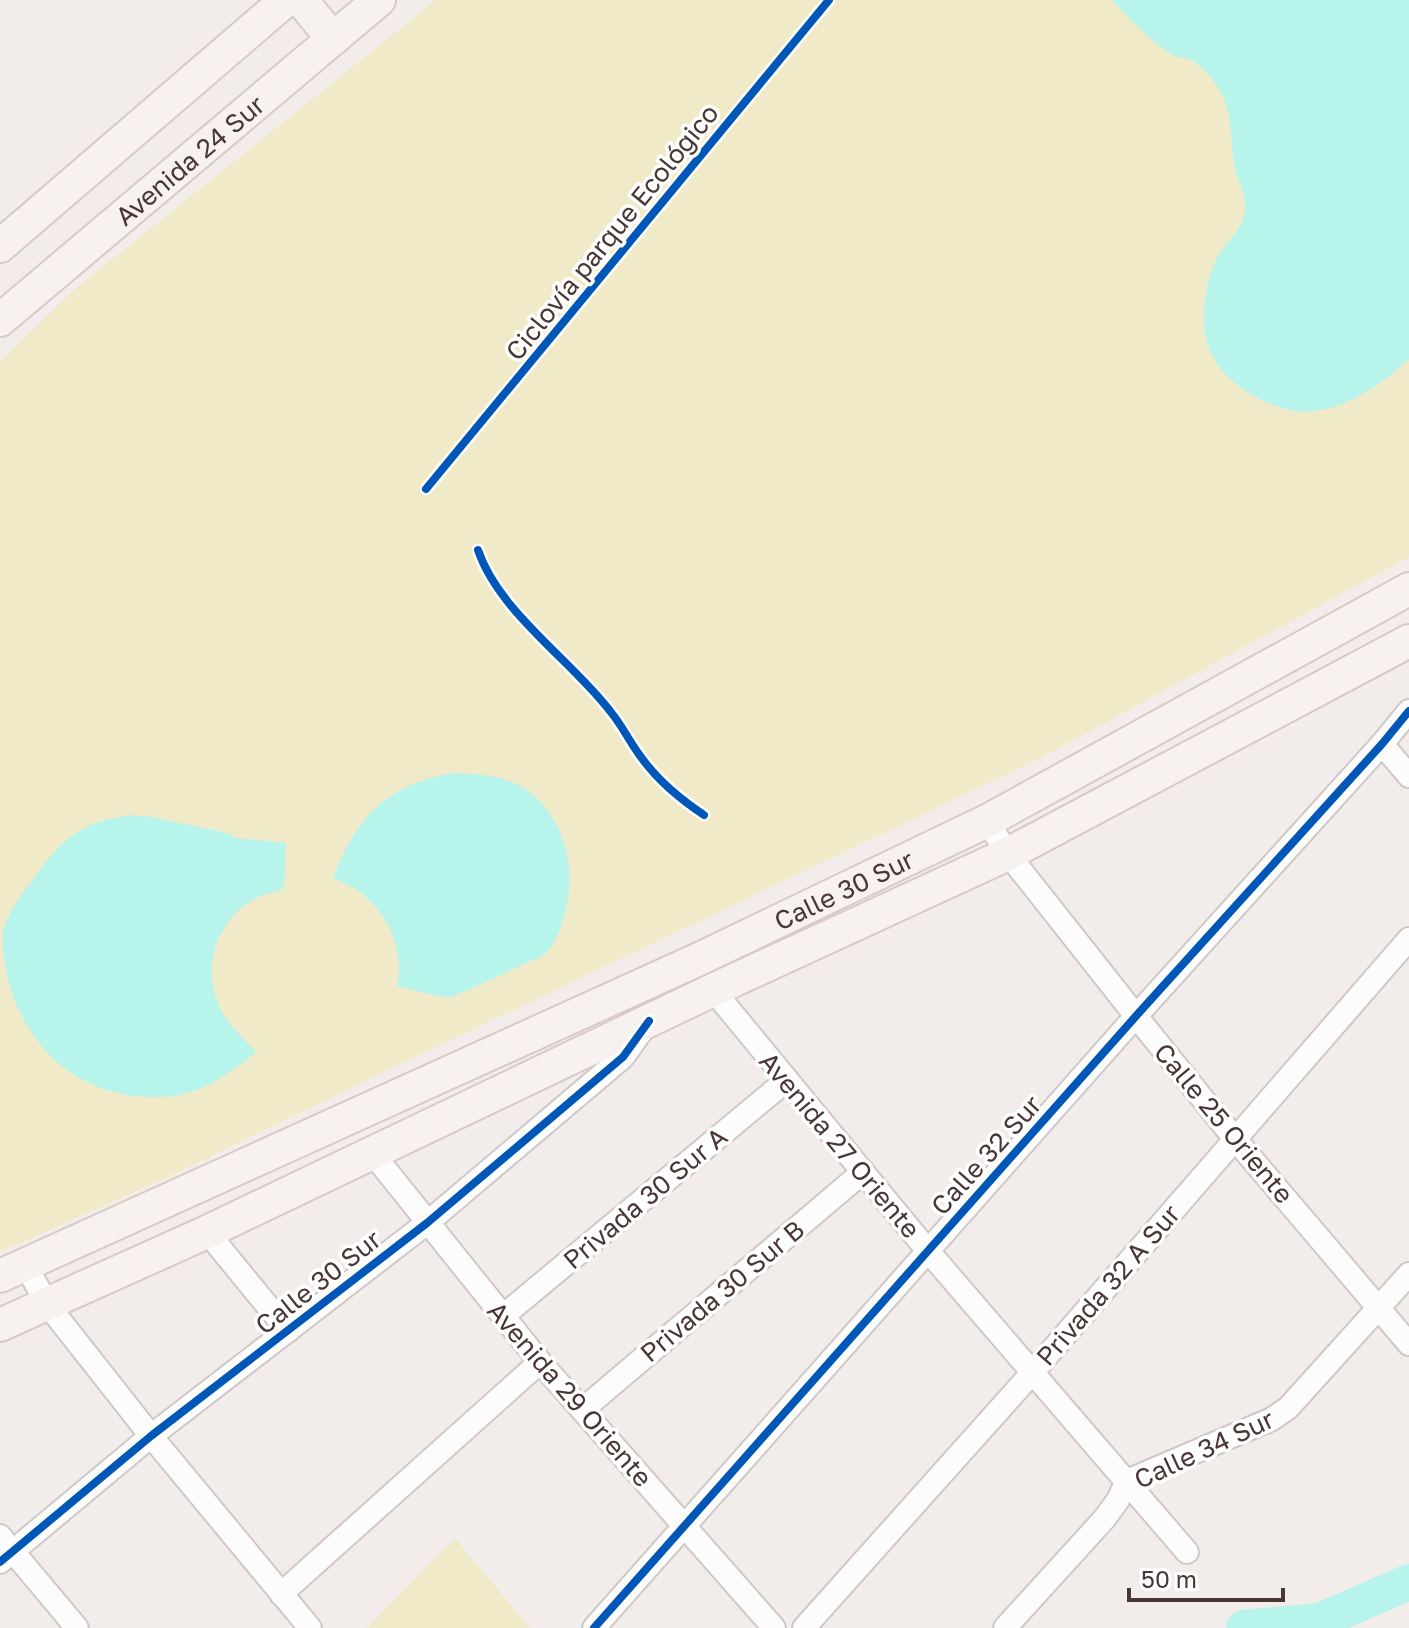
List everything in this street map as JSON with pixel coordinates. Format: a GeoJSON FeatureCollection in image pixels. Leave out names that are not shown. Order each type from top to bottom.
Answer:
{"type":"FeatureCollection","features":[{"type":"Feature","properties":{"kind":"main road"},"geometry":{"type":"LineString","coordinates":[[0,246],[286,0]]}},
{"type":"Feature","properties":{"kind":"main road"},"geometry":{"type":"LineString","coordinates":[[301,0],[333,39]]}},
{"type":"Feature","properties":{"kind":"main road","name":"Avenida 24 Sur"},"geometry":{"type":"LineString","coordinates":[[0,320],[379,0]]}},
{"type":"Feature","properties":{"kind":"main road","name":"Calle 30 Sur"},"geometry":{"type":"LineString","coordinates":[[12,1270],[673,970],[987,821],[1409,589]]}},
{"type":"Feature","properties":{"kind":"main road","name":"Calle 30 Sur"},"geometry":{"type":"LineString","coordinates":[[0,1325],[207,1232],[713,990],[1008,854],[1409,641]]}},
{"type":"Feature","properties":{"kind":"street","name":"Calle 32 Sur"},"geometry":{"type":"LineString","coordinates":[[594,1628],[1409,711]]}},
{"type":"Feature","properties":{"kind":"street"},"geometry":{"type":"LineString","coordinates":[[1382,744],[1409,776]]}},
{"type":"Feature","properties":{"kind":"street","name":"Calle 25 Oriente"},"geometry":{"type":"LineString","coordinates":[[987,821],[1008,854],[1235,1139],[1409,1344]]}},
{"type":"Feature","properties":{"kind":"street","name":"Privada 32 A Sur"},"geometry":{"type":"LineString","coordinates":[[804,1628],[1032,1373],[1409,939]]}},
{"type":"Feature","properties":{"kind":"street","name":"Avenida 27 Oriente"},"geometry":{"type":"LineString","coordinates":[[713,990],[928,1251],[1187,1552]]}},
{"type":"Feature","properties":{"kind":"street","name":"Calle 30 Sur"},"geometry":{"type":"LineString","coordinates":[[4,1550],[427,1223],[623,1057],[649,1021]]}},
{"type":"Feature","properties":{"kind":"street","name":"Privada 30 Sur A"},"geometry":{"type":"LineString","coordinates":[[503,1316],[787,1080]]}},
{"type":"Feature","properties":{"kind":"street","name":"Avenida 29 Oriente"},"geometry":{"type":"LineString","coordinates":[[373,1154],[540,1362],[774,1628]]}},
{"type":"Feature","properties":{"kind":"street","name":"Privada 30 Sur B"},"geometry":{"type":"LineString","coordinates":[[582,1410],[863,1172]]}},
{"type":"Feature","properties":{"kind":"street"},"geometry":{"type":"LineString","coordinates":[[207,1232],[288,1331]]}},
{"type":"Feature","properties":{"kind":"street"},"geometry":{"type":"LineString","coordinates":[[12,1270],[47,1304],[151,1436],[310,1628]]}},
{"type":"Feature","properties":{"kind":"street","name":"Calle 34 Sur"},"geometry":{"type":"LineString","coordinates":[[1005,1628],[1105,1518],[1127,1481],[1272,1419],[1288,1408],[1409,1274]]}},
{"type":"Feature","properties":{"kind":"street"},"geometry":{"type":"LineString","coordinates":[[281,1594],[540,1362]]}},
{"type":"Feature","properties":{"kind":"street"},"geometry":{"type":"LineString","coordinates":[[4,1550],[77,1628]]}},
{"type":"Feature","properties":{"kind":"shaded area"},"geometry":{"type":"Polygon","coordinates":[[[436,0],[1409,0],[1409,557],[1039,759],[170,1176],[0,1252],[0,362],[75,289],[436,0]]]}},
{"type":"Feature","properties":{"kind":"shaded area"},"geometry":{"type":"Polygon","coordinates":[[[455,1538],[530,1628],[367,1628],[455,1538]]]}},
{"type":"Feature","properties":{"kind":"water"},"geometry":{"type":"Polygon","coordinates":[[[1112,0],[1409,0],[1409,359],[1381,382],[1332,407],[1297,411],[1279,407],[1248,393],[1222,371],[1207,341],[1204,319],[1206,294],[1215,262],[1241,224],[1245,205],[1235,169],[1227,106],[1219,88],[1202,68],[1160,46],[1112,0]]]}},
{"type":"Feature","properties":{"kind":"water"},"geometry":{"type":"Polygon","coordinates":[[[454,773],[500,778],[525,789],[538,799],[563,840],[569,887],[560,930],[544,954],[452,997],[442,997],[397,986],[396,945],[385,920],[357,890],[333,878],[353,837],[377,806],[410,785],[454,773]]]}},
{"type":"Feature","properties":{"kind":"water"},"geometry":{"type":"Polygon","coordinates":[[[131,815],[223,832],[237,838],[286,843],[284,889],[253,900],[236,912],[219,938],[214,953],[212,968],[216,999],[234,1029],[256,1052],[202,1088],[164,1097],[125,1094],[96,1086],[68,1071],[51,1056],[36,1039],[14,999],[4,955],[3,932],[9,916],[56,850],[88,826],[131,815]]]}},
{"type":"Feature","properties":{"kind":"waterway"},"geometry":{"type":"LineString","coordinates":[[1244,1628],[1320,1621],[1409,1582]]}},
{"type":"Feature","properties":{"kind":"cycle path","name":"Ciclovía parque Ecológico"},"geometry":{"type":"LineString","coordinates":[[426,489],[829,0]]}},
{"type":"Feature","properties":{"kind":"cycle path"},"geometry":{"type":"LineString","coordinates":[[478,550],[488,573],[519,615],[594,692],[655,774],[704,815]]}},
{"type":"Feature","properties":{"kind":"cycle path"},"geometry":{"type":"LineString","coordinates":[[594,1628],[1409,711]]}},
{"type":"Feature","properties":{"kind":"cycle path"},"geometry":{"type":"LineString","coordinates":[[0,1562],[151,1436],[427,1223],[623,1057],[649,1021]]}}]}
